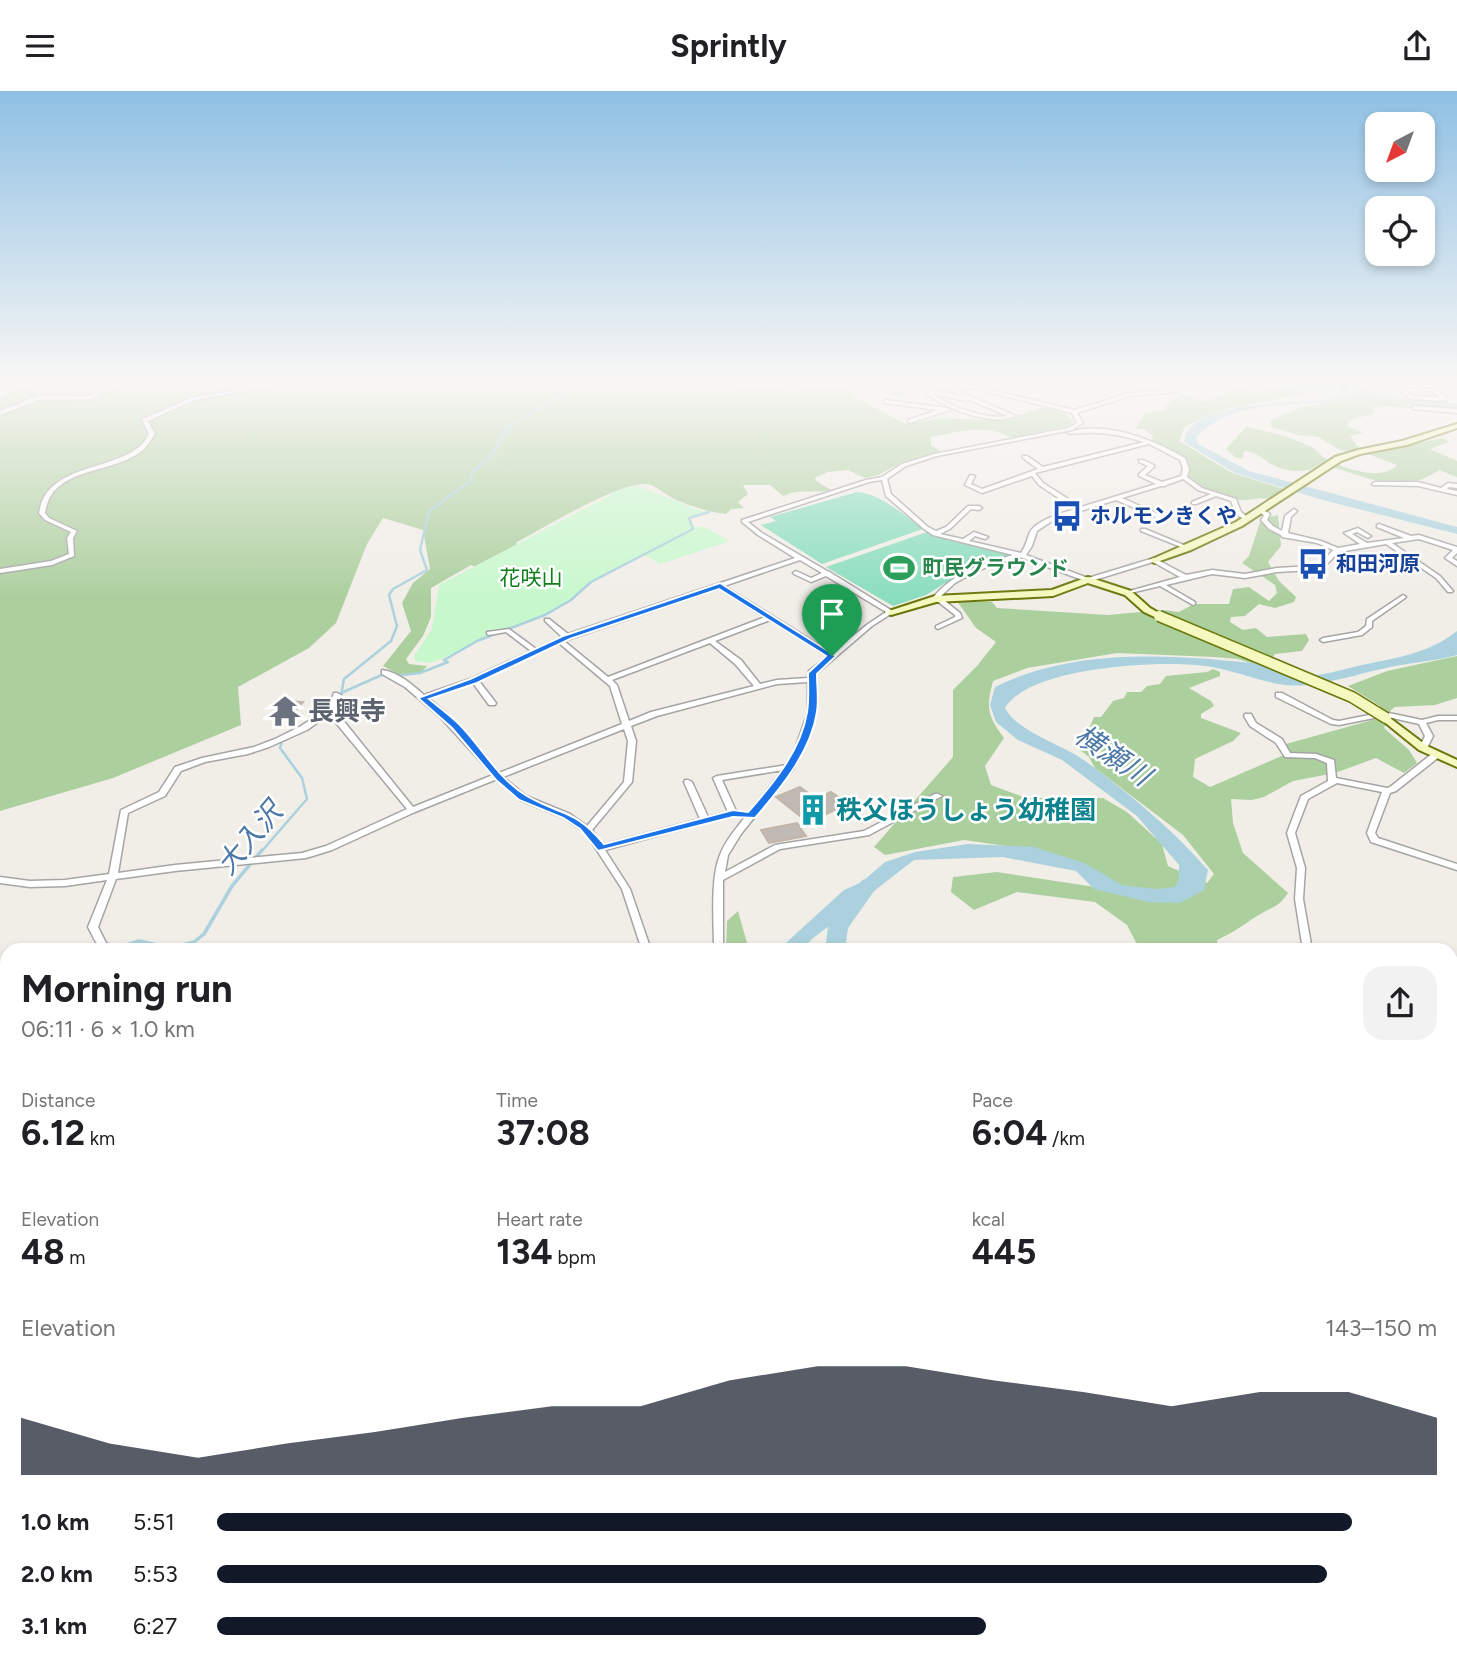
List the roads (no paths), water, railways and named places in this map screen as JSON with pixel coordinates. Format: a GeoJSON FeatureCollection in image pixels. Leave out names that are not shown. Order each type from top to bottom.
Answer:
{"type":"FeatureCollection","features":[{"type":"Feature","properties":{"kind":"street"},"geometry":{"type":"LineString","coordinates":[[0,571],[52,563],[72,555],[70,538],[74,531],[47,519],[42,513],[42,503],[54,489],[75,475],[128,454]]}},
{"type":"Feature","properties":{"kind":"street"},"geometry":{"type":"LineString","coordinates":[[891,612],[744,521],[884,478],[904,465],[943,454]]}},
{"type":"Feature","properties":{"kind":"street"},"geometry":{"type":"LineString","coordinates":[[972,476],[968,485],[982,491],[1032,474],[1041,468],[1104,454]]}},
{"type":"Feature","properties":{"kind":"street"},"geometry":{"type":"LineString","coordinates":[[1173,454],[1183,459],[1186,469],[1184,477]]}},
{"type":"Feature","properties":{"kind":"street"},"geometry":{"type":"LineString","coordinates":[[719,943],[719,879],[727,848],[790,767],[804,738],[812,712],[811,680],[816,669],[832,656],[891,612],[937,599],[1062,591],[1188,548],[1247,519],[1338,459],[1353,454]]}},
{"type":"Feature","properties":{"kind":"street"},"geometry":{"type":"LineString","coordinates":[[1095,456],[1106,462]]}},
{"type":"Feature","properties":{"kind":"street"},"geometry":{"type":"LineString","coordinates":[[1025,457],[1041,468]]}},
{"type":"Feature","properties":{"kind":"street"},"geometry":{"type":"LineString","coordinates":[[1141,461],[1152,467],[1141,475],[1163,485]]}},
{"type":"Feature","properties":{"kind":"street"},"geometry":{"type":"LineString","coordinates":[[1032,474],[1041,484],[1079,509]]}},
{"type":"Feature","properties":{"kind":"street"},"geometry":{"type":"LineString","coordinates":[[937,599],[940,591],[966,574],[1020,555],[1029,546],[1034,530],[1053,518],[1184,477]]}},
{"type":"Feature","properties":{"kind":"street"},"geometry":{"type":"LineString","coordinates":[[1184,477],[1200,489],[1234,500],[1238,513],[1247,519]]}},
{"type":"Feature","properties":{"kind":"street"},"geometry":{"type":"LineString","coordinates":[[884,478],[888,495],[935,534],[1020,555],[1128,593],[1147,610],[1159,616],[1352,697],[1386,718],[1423,748],[1457,764]]}},
{"type":"Feature","properties":{"kind":"street"},"geometry":{"type":"LineString","coordinates":[[1375,484],[1418,484],[1457,493]]}},
{"type":"Feature","properties":{"kind":"street"},"geometry":{"type":"LineString","coordinates":[[1442,490],[1448,485],[1457,486]]}},
{"type":"Feature","properties":{"kind":"street"},"geometry":{"type":"LineString","coordinates":[[1194,503],[1217,494]]}},
{"type":"Feature","properties":{"kind":"street"},"geometry":{"type":"LineString","coordinates":[[1118,499],[1161,517],[1154,520]]}},
{"type":"Feature","properties":{"kind":"street"},"geometry":{"type":"LineString","coordinates":[[935,534],[948,528],[970,507],[979,508]]}},
{"type":"Feature","properties":{"kind":"street"},"geometry":{"type":"LineString","coordinates":[[1260,511],[1267,514],[1264,520],[1270,528],[1300,541]]}},
{"type":"Feature","properties":{"kind":"street"},"geometry":{"type":"LineString","coordinates":[[1283,534],[1288,526],[1288,516],[1294,511]]}},
{"type":"Feature","properties":{"kind":"street"},"geometry":{"type":"LineString","coordinates":[[1379,526],[1411,538]]}},
{"type":"Feature","properties":{"kind":"street"},"geometry":{"type":"LineString","coordinates":[[1143,530],[1188,548]]}},
{"type":"Feature","properties":{"kind":"street"},"geometry":{"type":"LineString","coordinates":[[1364,544],[1347,533],[1358,530],[1368,536]]}},
{"type":"Feature","properties":{"kind":"street"},"geometry":{"type":"LineString","coordinates":[[963,542],[974,534],[985,537]]}},
{"type":"Feature","properties":{"kind":"street"},"geometry":{"type":"LineString","coordinates":[[1283,534],[1324,543],[1337,550]]}},
{"type":"Feature","properties":{"kind":"street"},"geometry":{"type":"LineString","coordinates":[[1128,593],[1212,572],[1245,576],[1277,570],[1307,569],[1324,563],[1337,550],[1419,537],[1457,550],[1448,558],[1457,564]]}},
{"type":"Feature","properties":{"kind":"street"},"geometry":{"type":"LineString","coordinates":[[1388,543],[1438,577],[1450,591]]}},
{"type":"Feature","properties":{"kind":"street"},"geometry":{"type":"LineString","coordinates":[[422,698],[475,681],[563,639],[802,558]]}},
{"type":"Feature","properties":{"kind":"street"},"geometry":{"type":"LineString","coordinates":[[1154,560],[1188,577]]}},
{"type":"Feature","properties":{"kind":"street"},"geometry":{"type":"LineString","coordinates":[[796,573],[811,580],[828,573]]}},
{"type":"Feature","properties":{"kind":"street"},"geometry":{"type":"LineString","coordinates":[[1162,585],[1193,603]]}},
{"type":"Feature","properties":{"kind":"street"},"geometry":{"type":"LineString","coordinates":[[720,586],[832,656]]}},
{"type":"Feature","properties":{"kind":"street"},"geometry":{"type":"LineString","coordinates":[[1322,640],[1360,634],[1369,627],[1369,620],[1374,615],[1403,597]]}},
{"type":"Feature","properties":{"kind":"street"},"geometry":{"type":"LineString","coordinates":[[937,599],[958,614],[959,618],[938,627]]}},
{"type":"Feature","properties":{"kind":"street"},"geometry":{"type":"LineString","coordinates":[[609,679],[769,618]]}},
{"type":"Feature","properties":{"kind":"street"},"geometry":{"type":"LineString","coordinates":[[547,620],[563,639],[609,679],[618,695],[632,741],[628,782],[588,830]]}},
{"type":"Feature","properties":{"kind":"street"},"geometry":{"type":"LineString","coordinates":[[489,633],[507,630],[536,652]]}},
{"type":"Feature","properties":{"kind":"street"},"geometry":{"type":"LineString","coordinates":[[710,640],[738,662],[759,687]]}},
{"type":"Feature","properties":{"kind":"street"},"geometry":{"type":"LineString","coordinates":[[384,672],[408,685],[455,726],[499,778],[523,798],[567,816],[588,830],[626,889],[644,943]]}},
{"type":"Feature","properties":{"kind":"street"},"geometry":{"type":"LineString","coordinates":[[0,880],[41,885],[303,856],[329,848],[412,810],[667,710],[791,680],[811,680]]}},
{"type":"Feature","properties":{"kind":"street"},"geometry":{"type":"LineString","coordinates":[[475,681],[492,703]]}},
{"type":"Feature","properties":{"kind":"street"},"geometry":{"type":"LineString","coordinates":[[102,943],[93,927],[113,876],[124,812],[162,794],[178,769],[198,761],[259,748],[330,714],[337,695]]}},
{"type":"Feature","properties":{"kind":"street"},"geometry":{"type":"LineString","coordinates":[[1279,695],[1331,722],[1346,722],[1384,714],[1422,722],[1438,717],[1457,718]]}},
{"type":"Feature","properties":{"kind":"street"},"geometry":{"type":"LineString","coordinates":[[330,714],[412,810]]}},
{"type":"Feature","properties":{"kind":"street"},"geometry":{"type":"LineString","coordinates":[[1248,716],[1253,724],[1279,741],[1287,755],[1316,756],[1331,762],[1332,781]]}},
{"type":"Feature","properties":{"kind":"street"},"geometry":{"type":"LineString","coordinates":[[1422,722],[1429,736],[1423,748]]}},
{"type":"Feature","properties":{"kind":"street"},"geometry":{"type":"LineString","coordinates":[[1306,943],[1299,899],[1301,868],[1291,837],[1291,828],[1306,795],[1332,781],[1341,780],[1387,791],[1398,788],[1436,755]]}},
{"type":"Feature","properties":{"kind":"street"},"geometry":{"type":"LineString","coordinates":[[733,813],[717,778],[790,767]]}},
{"type":"Feature","properties":{"kind":"street"},"geometry":{"type":"LineString","coordinates":[[688,782],[705,820]]}},
{"type":"Feature","properties":{"kind":"street"},"geometry":{"type":"LineString","coordinates":[[1387,791],[1371,833],[1374,840],[1457,867]]}},
{"type":"Feature","properties":{"kind":"street"},"geometry":{"type":"LineString","coordinates":[[719,879],[778,848],[866,833],[938,796]]}},
{"type":"Feature","properties":{"kind":"street"},"geometry":{"type":"LineString","coordinates":[[602,848],[733,813],[751,816]]}},
{"type":"Feature","properties":{"kind":"water"},"geometry":{"type":"Polygon","coordinates":[[[1203,454],[1216,454],[1249,471],[1457,527],[1457,534],[1319,499],[1235,473],[1203,454]]]}},
{"type":"Feature","properties":{"kind":"water"},"geometry":{"type":"Polygon","coordinates":[[[1457,631],[1457,655],[1306,685],[1283,685],[1212,667],[1164,664],[1101,669],[1069,674],[1041,683],[1019,694],[1005,708],[1011,717],[1030,731],[1078,756],[1151,813],[1208,870],[1204,890],[1180,903],[1148,902],[1094,889],[1076,871],[1003,857],[914,860],[808,943],[786,943],[844,890],[862,882],[885,862],[915,852],[968,844],[1034,847],[1084,863],[1122,885],[1157,889],[1175,887],[1179,880],[1179,865],[1137,816],[1062,760],[1018,740],[996,722],[990,705],[995,687],[1060,665],[1129,657],[1234,661],[1274,666],[1310,675],[1321,674],[1409,655],[1446,639],[1457,631]]]}},
{"type":"Feature","properties":{"kind":"waterway"},"geometry":{"type":"LineString","coordinates":[[341,693],[344,679],[391,641],[397,626],[389,595],[393,589],[427,570],[420,550],[429,511],[469,482],[474,471],[492,454]]}},
{"type":"Feature","properties":{"kind":"waterway"},"geometry":{"type":"LineString","coordinates":[[394,676],[420,673],[448,662],[444,660],[477,641],[545,615],[571,600],[591,582],[693,529],[689,518],[709,512]]}},
{"type":"Feature","properties":{"kind":"waterway"},"geometry":{"type":"LineString","coordinates":[[341,693],[384,674]]}},
{"type":"Feature","properties":{"kind":"waterway","name":"大入沢"},"geometry":{"type":"LineString","coordinates":[[306,730],[335,711],[341,693]]}},
{"type":"Feature","properties":{"kind":"waterway","name":"大入沢"},"geometry":{"type":"LineString","coordinates":[[261,852],[307,799],[302,778],[280,748],[282,741],[289,738]]}},
{"type":"Feature","properties":{"kind":"waterway","name":"大入沢"},"geometry":{"type":"LineString","coordinates":[[190,943],[204,934],[232,886],[262,850]]}},
{"type":"Feature","properties":{"kind":"waterway"},"geometry":{"type":"LineString","coordinates":[[836,943],[838,927],[869,884]]}},
{"type":"Feature","properties":{"kind":"waterway","name":"大入沢"},"geometry":{"type":"LineString","coordinates":[[133,943],[148,943]]}},
{"type":"Feature","properties":{"kind":"place","name":"ホルモンきくや"},"geometry":{"type":"Point","coordinates":[1067,516]}},
{"type":"Feature","properties":{"kind":"place","name":"和田河原"},"geometry":{"type":"Point","coordinates":[1313,564]}},
{"type":"Feature","properties":{"kind":"place","name":"町民グラウンド"},"geometry":{"type":"Point","coordinates":[899,568]}},
{"type":"Feature","properties":{"kind":"place","name":"長興寺"},"geometry":{"type":"Point","coordinates":[285,711]}},
{"type":"Feature","properties":{"kind":"place","name":"秩父ほうしょう幼稚園"},"geometry":{"type":"Point","coordinates":[813,810]}},
{"type":"Feature","properties":{"kind":"park label","name":"花咲山"},"geometry":{"type":"Point","coordinates":[531,578]}},
{"type":"Feature","properties":{"kind":"water label","name":"横瀬川"},"geometry":{"type":"Point","coordinates":[1113,755]}}]}
